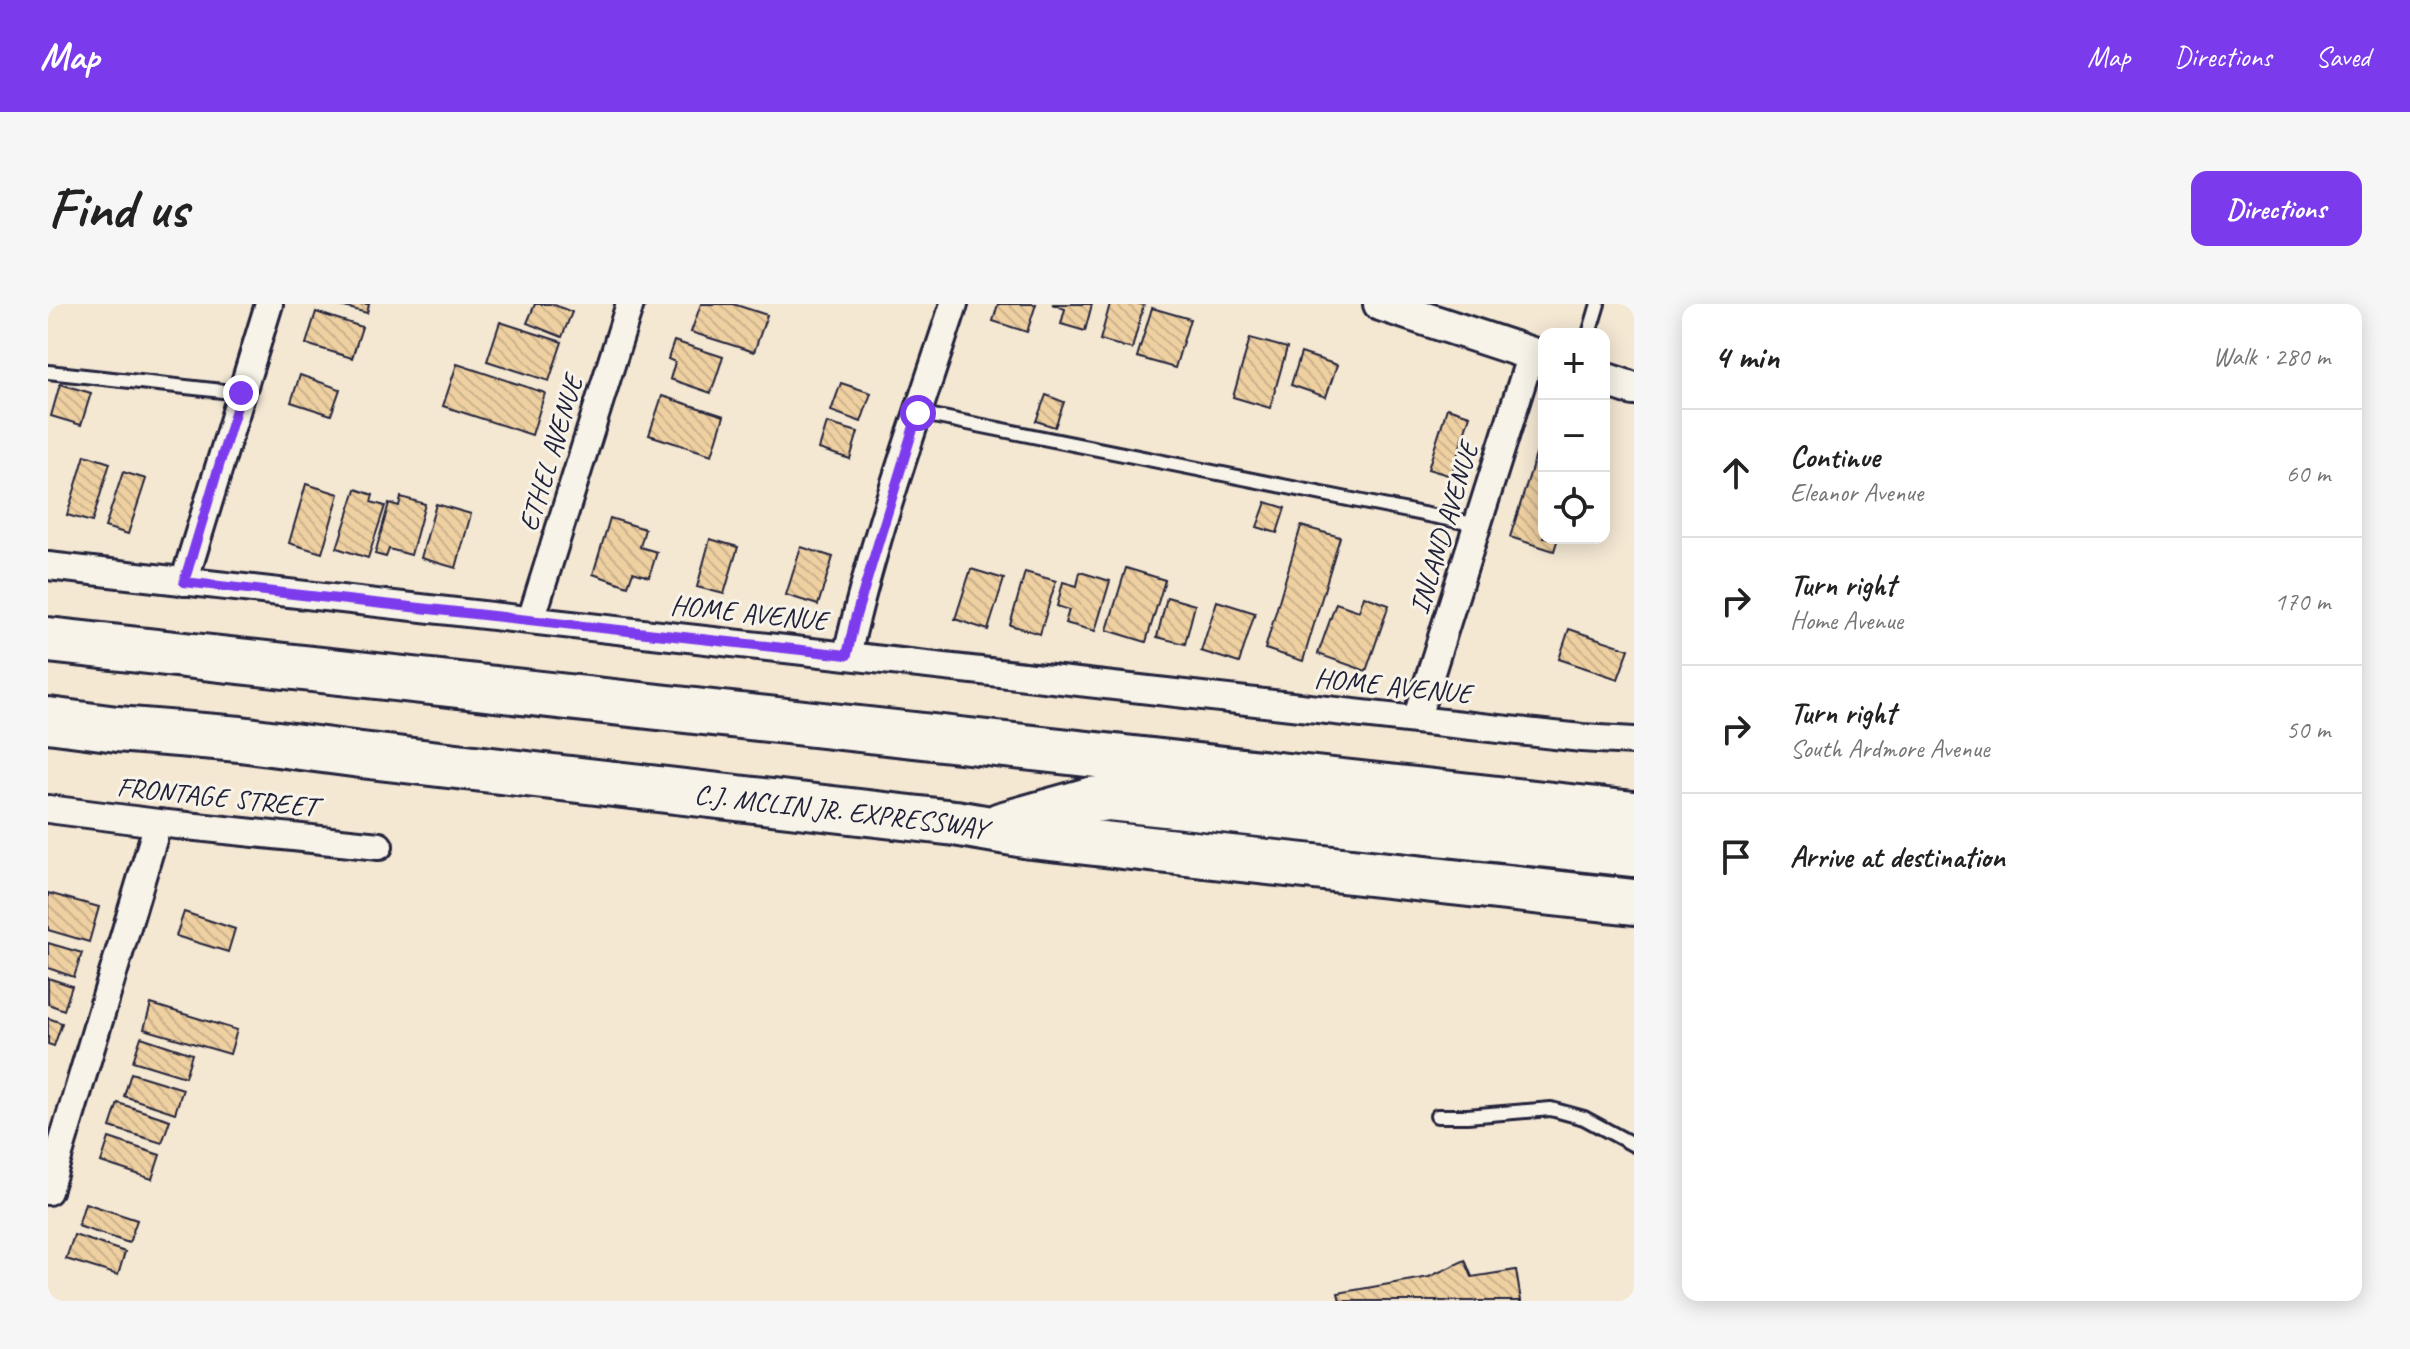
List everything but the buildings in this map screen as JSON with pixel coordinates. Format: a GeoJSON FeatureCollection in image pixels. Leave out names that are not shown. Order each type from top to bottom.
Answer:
{"type":"FeatureCollection","features":[{"type":"Feature","properties":{"kind":"highway"},"geometry":{"type":"LineString","coordinates":[[48,640],[1634,814]]}},
{"type":"Feature","properties":{"kind":"highway","name":"C.J. MCLIN JR. EXPRESSWAY"},"geometry":{"type":"LineString","coordinates":[[48,720],[240,739],[955,823],[1031,836],[1634,902]]}},
{"type":"Feature","properties":{"kind":"highway"},"geometry":{"type":"LineString","coordinates":[[987,829],[1090,800],[1109,798],[1634,854]]}},
{"type":"Feature","properties":{"kind":"street"},"geometry":{"type":"LineString","coordinates":[[184,582],[269,304]]}},
{"type":"Feature","properties":{"kind":"street","name":"ETHEL AVENUE"},"geometry":{"type":"LineString","coordinates":[[531,620],[630,304]]}},
{"type":"Feature","properties":{"kind":"street"},"geometry":{"type":"LineString","coordinates":[[847,655],[855,619],[954,304]]}},
{"type":"Feature","properties":{"kind":"street"},"geometry":{"type":"LineString","coordinates":[[1380,304],[1538,356]]}},
{"type":"Feature","properties":{"kind":"street","name":"INLAND AVENUE"},"geometry":{"type":"LineString","coordinates":[[1416,720],[1478,525],[1538,356]]}},
{"type":"Feature","properties":{"kind":"street"},"geometry":{"type":"LineString","coordinates":[[1610,381],[1634,389]]}},
{"type":"Feature","properties":{"kind":"street","name":"HOME AVENUE"},"geometry":{"type":"LineString","coordinates":[[48,566],[1416,720],[1634,741]]}},
{"type":"Feature","properties":{"kind":"street","name":"FRONTAGE STREET"},"geometry":{"type":"LineString","coordinates":[[48,809],[379,846]]}},
{"type":"Feature","properties":{"kind":"street"},"geometry":{"type":"LineString","coordinates":[[48,1191],[158,823]]}},
{"type":"Feature","properties":{"kind":"lane"},"geometry":{"type":"LineString","coordinates":[[1591,328],[1598,304]]}},
{"type":"Feature","properties":{"kind":"lane"},"geometry":{"type":"LineString","coordinates":[[48,372],[241,393]]}},
{"type":"Feature","properties":{"kind":"lane"},"geometry":{"type":"LineString","coordinates":[[918,413],[1478,525]]}},
{"type":"Feature","properties":{"kind":"lane"},"geometry":{"type":"LineString","coordinates":[[1437,1116],[1551,1109],[1584,1118],[1634,1145]]}},
{"type":"Feature","properties":{"kind":"route"},"geometry":{"type":"LineString","coordinates":[[241,393],[184,582],[847,655],[855,619],[918,413]]}}]}
